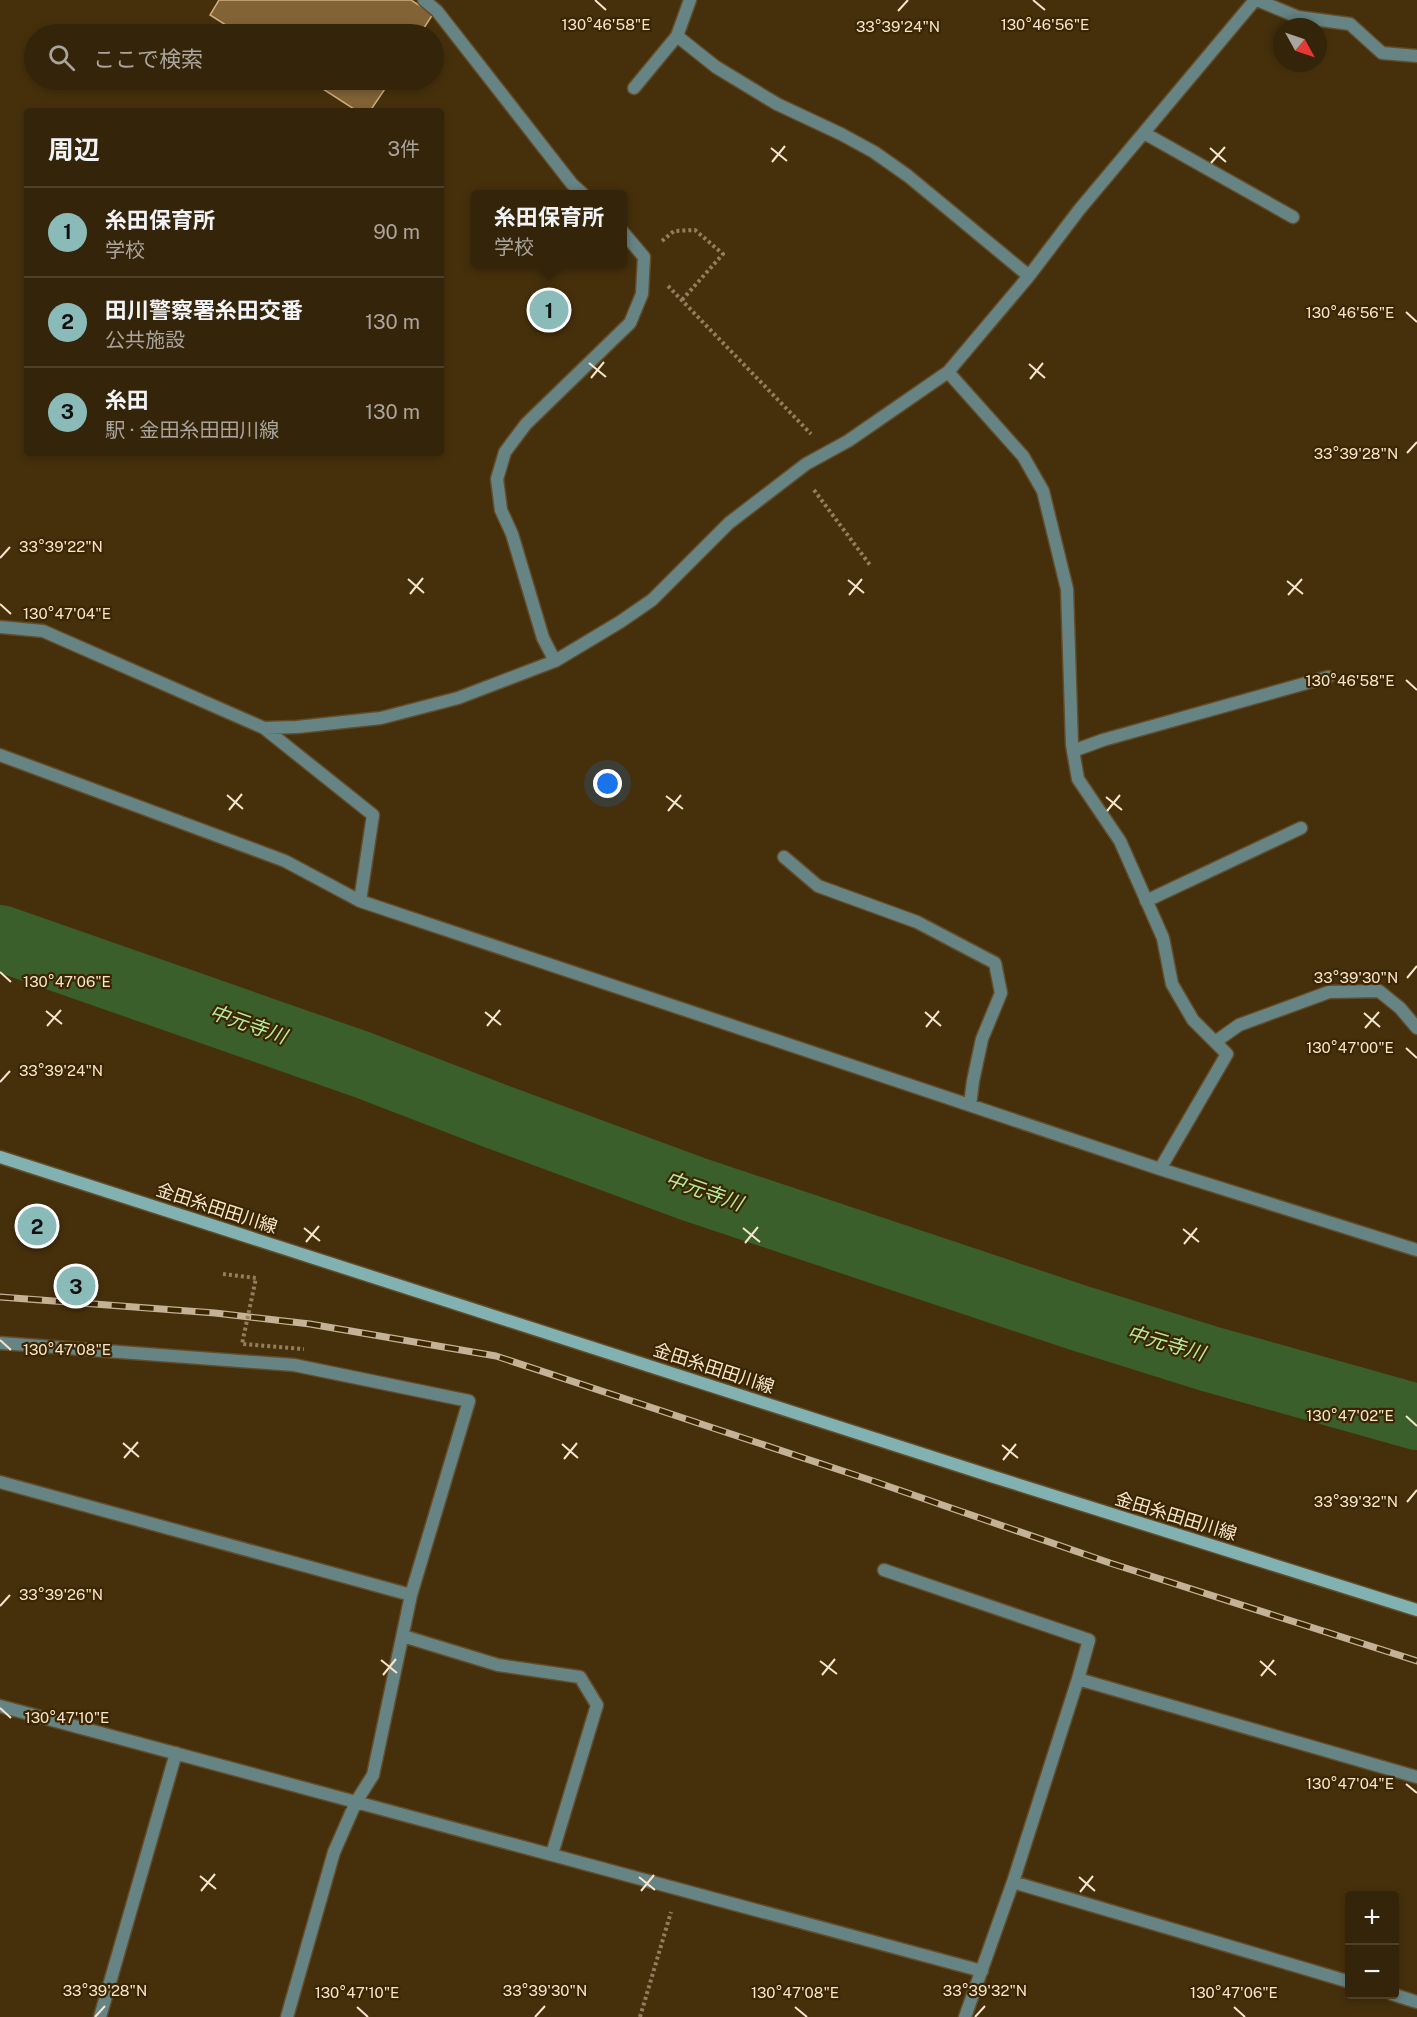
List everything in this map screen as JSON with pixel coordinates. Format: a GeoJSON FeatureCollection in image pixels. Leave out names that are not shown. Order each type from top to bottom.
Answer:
{"type":"FeatureCollection","features":[{"type":"Feature","properties":{"kind":"main road","name":"金田糸田田川線"},"geometry":{"type":"LineString","coordinates":[[0,1157],[982,1473],[1417,1610]]}},
{"type":"Feature","properties":{"kind":"street"},"geometry":{"type":"LineString","coordinates":[[424,0],[437,11],[578,190]]}},
{"type":"Feature","properties":{"kind":"street"},"geometry":{"type":"LineString","coordinates":[[634,88],[677,36],[690,0]]}},
{"type":"Feature","properties":{"kind":"street"},"geometry":{"type":"LineString","coordinates":[[264,728],[297,727],[381,718],[458,698],[555,661],[652,600],[729,523],[799,470],[848,441],[948,372],[1029,276],[1079,210],[1256,0],[1298,17],[1350,24],[1382,53],[1417,56]]}},
{"type":"Feature","properties":{"kind":"street"},"geometry":{"type":"LineString","coordinates":[[677,36],[716,67],[777,104],[874,152],[908,176],[1029,276]]}},
{"type":"Feature","properties":{"kind":"street"},"geometry":{"type":"LineString","coordinates":[[1144,133],[1293,217]]}},
{"type":"Feature","properties":{"kind":"street"},"geometry":{"type":"LineString","coordinates":[[555,661],[543,638],[512,534],[501,510],[497,478],[505,452],[526,424],[630,323],[642,294],[644,257],[627,237]]}},
{"type":"Feature","properties":{"kind":"street"},"geometry":{"type":"LineString","coordinates":[[948,372],[1023,456],[1043,491],[1067,589],[1073,751],[1078,779],[1120,841],[1163,938],[1172,984],[1193,1020],[1227,1054],[1160,1169]]}},
{"type":"Feature","properties":{"kind":"street"},"geometry":{"type":"LineString","coordinates":[[0,627],[43,631],[264,728],[373,815],[360,901]]}},
{"type":"Feature","properties":{"kind":"street"},"geometry":{"type":"LineString","coordinates":[[1073,751],[1103,740],[1328,677]]}},
{"type":"Feature","properties":{"kind":"street"},"geometry":{"type":"LineString","coordinates":[[0,755],[285,861],[360,901],[1160,1169],[1417,1250]]}},
{"type":"Feature","properties":{"kind":"street"},"geometry":{"type":"LineString","coordinates":[[1146,901],[1301,828]]}},
{"type":"Feature","properties":{"kind":"street"},"geometry":{"type":"LineString","coordinates":[[784,857],[818,886],[917,922],[995,963],[1002,993],[982,1039],[970,1105]]}},
{"type":"Feature","properties":{"kind":"street"},"geometry":{"type":"LineString","coordinates":[[1215,1042],[1239,1025],[1329,992],[1379,991],[1400,1008],[1417,1028]]}},
{"type":"Feature","properties":{"kind":"street"},"geometry":{"type":"LineString","coordinates":[[0,1344],[294,1365],[469,1401],[411,1595],[373,1775],[356,1802],[334,1852],[287,2017]]}},
{"type":"Feature","properties":{"kind":"street"},"geometry":{"type":"LineString","coordinates":[[0,1482],[411,1595]]}},
{"type":"Feature","properties":{"kind":"street"},"geometry":{"type":"LineString","coordinates":[[884,1570],[1089,1640],[1014,1882],[965,2017]]}},
{"type":"Feature","properties":{"kind":"street"},"geometry":{"type":"LineString","coordinates":[[403,1636],[498,1665],[580,1677],[597,1705],[552,1854]]}},
{"type":"Feature","properties":{"kind":"street"},"geometry":{"type":"LineString","coordinates":[[1078,1679],[1417,1777]]}},
{"type":"Feature","properties":{"kind":"street"},"geometry":{"type":"LineString","coordinates":[[0,1706],[982,1971]]}},
{"type":"Feature","properties":{"kind":"street"},"geometry":{"type":"LineString","coordinates":[[100,2017],[176,1753]]}},
{"type":"Feature","properties":{"kind":"street"},"geometry":{"type":"LineString","coordinates":[[1014,1882],[1345,1981]]}},
{"type":"Feature","properties":{"kind":"street"},"geometry":{"type":"LineString","coordinates":[[1399,1997],[1417,2002]]}},
{"type":"Feature","properties":{"kind":"path"},"geometry":{"type":"LineString","coordinates":[[644,257],[674,231],[695,230],[723,254],[682,300]]}},
{"type":"Feature","properties":{"kind":"path"},"geometry":{"type":"LineString","coordinates":[[644,275],[663,282],[682,300],[827,453]]}},
{"type":"Feature","properties":{"kind":"path"},"geometry":{"type":"LineString","coordinates":[[799,470],[870,565]]}},
{"type":"Feature","properties":{"kind":"path"},"geometry":{"type":"LineString","coordinates":[[223,1274],[256,1278],[242,1344],[304,1349]]}},
{"type":"Feature","properties":{"kind":"path"},"geometry":{"type":"LineString","coordinates":[[640,2017],[678,1888]]}},
{"type":"Feature","properties":{"kind":"building"},"geometry":{"type":"Polygon","coordinates":[[[219,0],[411,0],[433,14],[426,24],[224,24],[210,15],[219,0]]]}},
{"type":"Feature","properties":{"kind":"building"},"geometry":{"type":"Polygon","coordinates":[[[324,90],[384,90],[372,108],[352,108],[324,90]]]}},
{"type":"Feature","properties":{"kind":"waterway","name":"中元寺川"},"geometry":{"type":"LineString","coordinates":[[0,938],[363,1065],[693,1189],[1079,1318],[1210,1359],[1417,1417]]}},
{"type":"Feature","properties":{"kind":"railway"},"geometry":{"type":"LineString","coordinates":[[0,1297],[215,1313],[310,1324],[496,1356],[870,1480],[1110,1563],[1417,1661]]}},
{"type":"Feature","properties":{"kind":"place","name":"糸田保育所"},"geometry":{"type":"Point","coordinates":[549,310]}},
{"type":"Feature","properties":{"kind":"place","name":"田川警察署糸田交番"},"geometry":{"type":"Point","coordinates":[37,1226]}},
{"type":"Feature","properties":{"kind":"place","name":"糸田"},"geometry":{"type":"Point","coordinates":[76,1286]}}]}
